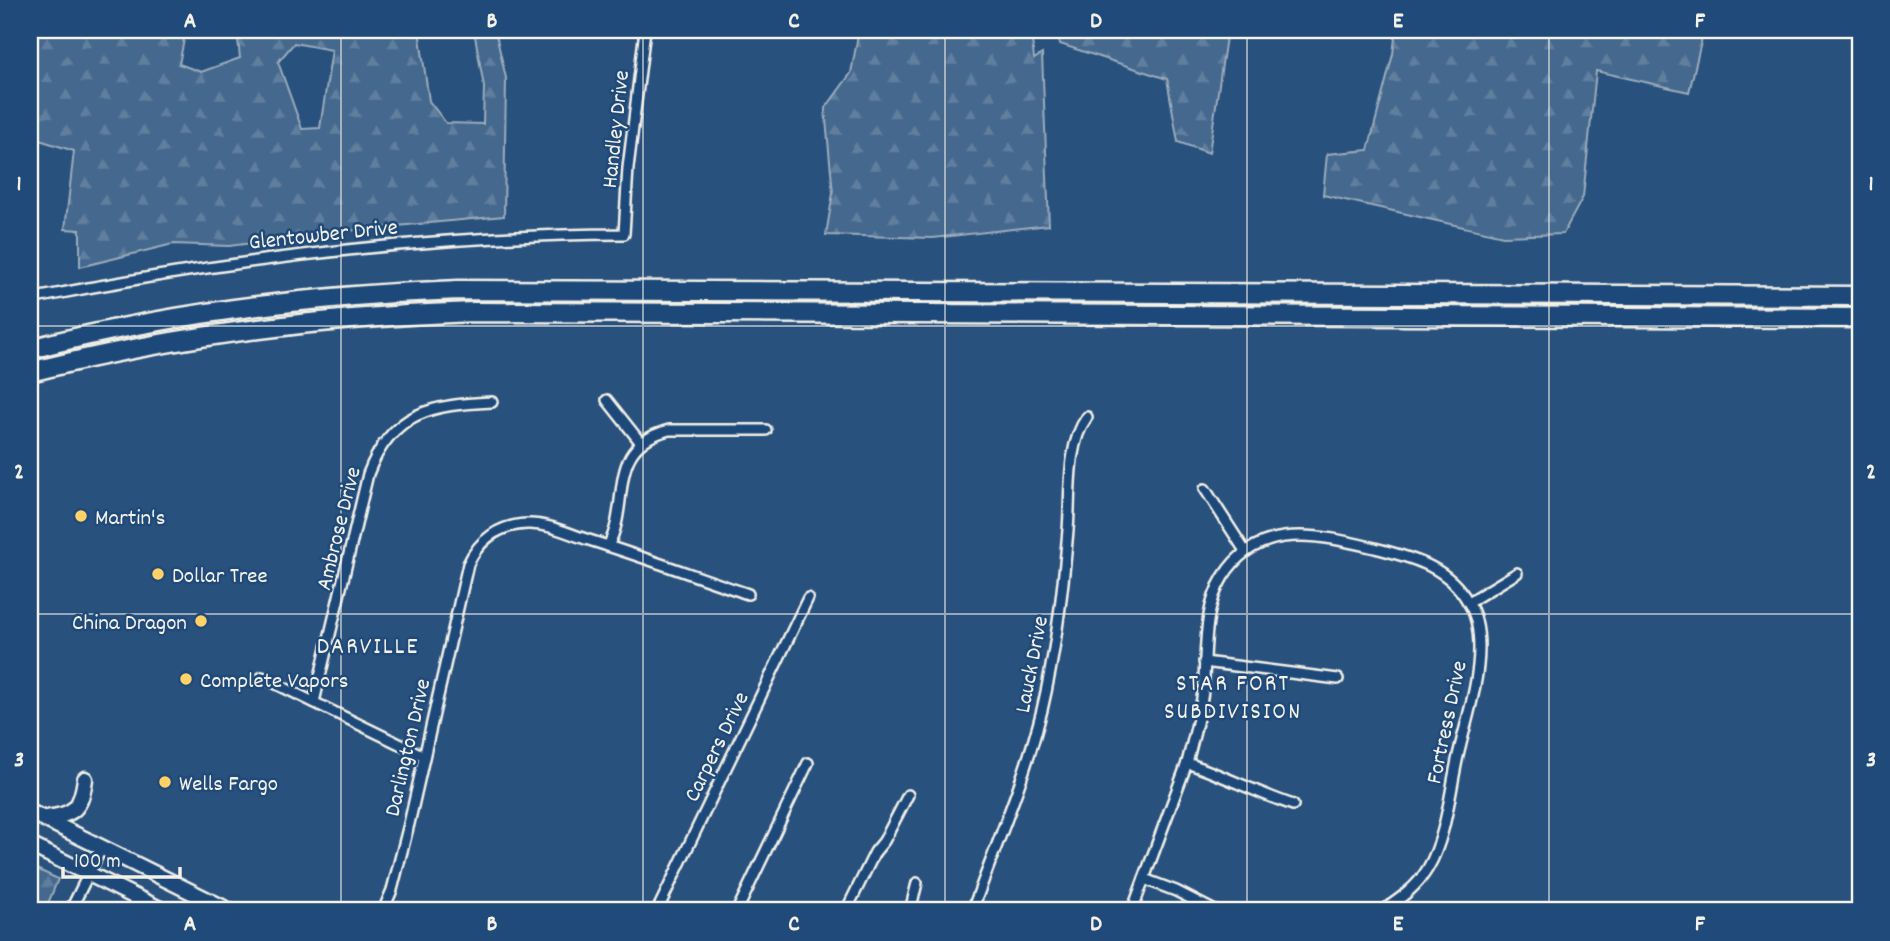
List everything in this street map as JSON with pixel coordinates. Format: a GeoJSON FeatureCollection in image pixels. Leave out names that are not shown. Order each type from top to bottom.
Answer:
{"type":"FeatureCollection","features":[{"type":"Feature","properties":{"kind":"highway"},"geometry":{"type":"LineString","coordinates":[[30,349],[152,322],[260,306],[355,295],[459,290],[1860,296]]}},
{"type":"Feature","properties":{"kind":"highway"},"geometry":{"type":"LineString","coordinates":[[30,373],[182,341],[305,323],[473,312],[1860,318]]}},
{"type":"Feature","properties":{"kind":"main road"},"geometry":{"type":"LineString","coordinates":[[44,818],[64,816],[78,806],[83,798],[85,779]]}},
{"type":"Feature","properties":{"kind":"main road"},"geometry":{"type":"LineString","coordinates":[[30,811],[230,911]]}},
{"type":"Feature","properties":{"kind":"main road"},"geometry":{"type":"LineString","coordinates":[[30,845],[164,911]]}},
{"type":"Feature","properties":{"kind":"street","name":"Handley Drive"},"geometry":{"type":"LineString","coordinates":[[624,234],[629,158],[645,30]]}},
{"type":"Feature","properties":{"kind":"street","name":"Glentowber Drive"},"geometry":{"type":"LineString","coordinates":[[30,299],[171,272],[307,253],[462,240],[624,234]]}},
{"type":"Feature","properties":{"kind":"street"},"geometry":{"type":"LineString","coordinates":[[607,400],[640,443]]}},
{"type":"Feature","properties":{"kind":"street","name":"Ambrose Drive"},"geometry":{"type":"LineString","coordinates":[[314,702],[368,474],[379,450],[400,424],[420,412],[444,405],[492,402]]}},
{"type":"Feature","properties":{"kind":"street","name":"Lauck Drive"},"geometry":{"type":"LineString","coordinates":[[972,911],[1042,709],[1059,623],[1069,527],[1073,448],[1087,416]]}},
{"type":"Feature","properties":{"kind":"street"},"geometry":{"type":"LineString","coordinates":[[608,546],[616,529],[626,464],[640,443],[668,430],[766,430]]}},
{"type":"Feature","properties":{"kind":"street"},"geometry":{"type":"LineString","coordinates":[[1132,911],[1187,763],[1200,710],[1209,618],[1217,589],[1229,568],[1245,551],[1205,489]]}},
{"type":"Feature","properties":{"kind":"street","name":"Darlington Drive"},"geometry":{"type":"LineString","coordinates":[[383,911],[392,890],[468,564],[480,544],[505,528],[527,524],[547,526],[748,594]]}},
{"type":"Feature","properties":{"kind":"street","name":"Fortress Drive"},"geometry":{"type":"LineString","coordinates":[[1245,551],[1293,536],[1311,535],[1343,540],[1429,564],[1442,572],[1469,602],[1477,626],[1479,660],[1436,853],[1419,882],[1382,911]]}},
{"type":"Feature","properties":{"kind":"street"},"geometry":{"type":"LineString","coordinates":[[1469,602],[1517,573]]}},
{"type":"Feature","properties":{"kind":"street","name":"Carpers Drive"},"geometry":{"type":"LineString","coordinates":[[657,911],[808,598]]}},
{"type":"Feature","properties":{"kind":"street"},"geometry":{"type":"LineString","coordinates":[[1204,662],[1338,679]]}},
{"type":"Feature","properties":{"kind":"street"},"geometry":{"type":"LineString","coordinates":[[262,677],[424,756]]}},
{"type":"Feature","properties":{"kind":"street"},"geometry":{"type":"LineString","coordinates":[[737,911],[807,763]]}},
{"type":"Feature","properties":{"kind":"street"},"geometry":{"type":"LineString","coordinates":[[1187,763],[1293,805]]}},
{"type":"Feature","properties":{"kind":"street"},"geometry":{"type":"LineString","coordinates":[[846,911],[875,852],[884,841],[908,795]]}},
{"type":"Feature","properties":{"kind":"street"},"geometry":{"type":"LineString","coordinates":[[70,911],[102,847]]}},
{"type":"Feature","properties":{"kind":"street"},"geometry":{"type":"LineString","coordinates":[[1144,879],[1176,891],[1214,911]]}},
{"type":"Feature","properties":{"kind":"street"},"geometry":{"type":"LineString","coordinates":[[910,911],[917,883]]}},
{"type":"Feature","properties":{"kind":"green space"},"geometry":{"type":"Polygon","coordinates":[[[30,30],[186,30],[179,64],[201,72],[240,58],[237,30],[419,30],[429,101],[446,123],[483,124],[484,87],[474,30],[495,30],[506,78],[504,216],[364,229],[229,246],[173,244],[80,267],[80,230],[65,229],[74,151],[30,137],[30,30]],[[294,43],[278,62],[302,129],[320,128],[332,50],[294,43]]]}},
{"type":"Feature","properties":{"kind":"green space"},"geometry":{"type":"Polygon","coordinates":[[[859,30],[1031,30],[1034,59],[1042,54],[1049,225],[933,238],[826,235],[833,193],[825,109],[851,73],[859,30]]]}},
{"type":"Feature","properties":{"kind":"green space"},"geometry":{"type":"Polygon","coordinates":[[[1056,30],[1227,30],[1209,153],[1178,142],[1167,79],[1060,44],[1056,30]]]}},
{"type":"Feature","properties":{"kind":"green space"},"geometry":{"type":"Polygon","coordinates":[[[1396,30],[1704,30],[1689,92],[1596,71],[1583,197],[1563,234],[1503,236],[1323,195],[1327,154],[1368,150],[1393,54],[1396,30]]]}},
{"type":"Feature","properties":{"kind":"green space"},"geometry":{"type":"Polygon","coordinates":[[[30,866],[58,879],[45,911],[30,911],[30,866]]]}},
{"type":"Feature","properties":{"kind":"place","name":"Martin's"},"geometry":{"type":"Point","coordinates":[81,516]}},
{"type":"Feature","properties":{"kind":"place","name":"Dollar Tree"},"geometry":{"type":"Point","coordinates":[158,574]}},
{"type":"Feature","properties":{"kind":"place","name":"China Dragon"},"geometry":{"type":"Point","coordinates":[201,621]}},
{"type":"Feature","properties":{"kind":"place","name":"Complete Vapors"},"geometry":{"type":"Point","coordinates":[186,679]}},
{"type":"Feature","properties":{"kind":"place","name":"Wells Fargo"},"geometry":{"type":"Point","coordinates":[165,782]}},
{"type":"Feature","properties":{"kind":"district","name":"DARVILLE"},"geometry":{"type":"Point","coordinates":[368,645]}},
{"type":"Feature","properties":{"kind":"district","name":"STAR FORT SUBDIVISION"},"geometry":{"type":"Point","coordinates":[1233,696]}}]}
